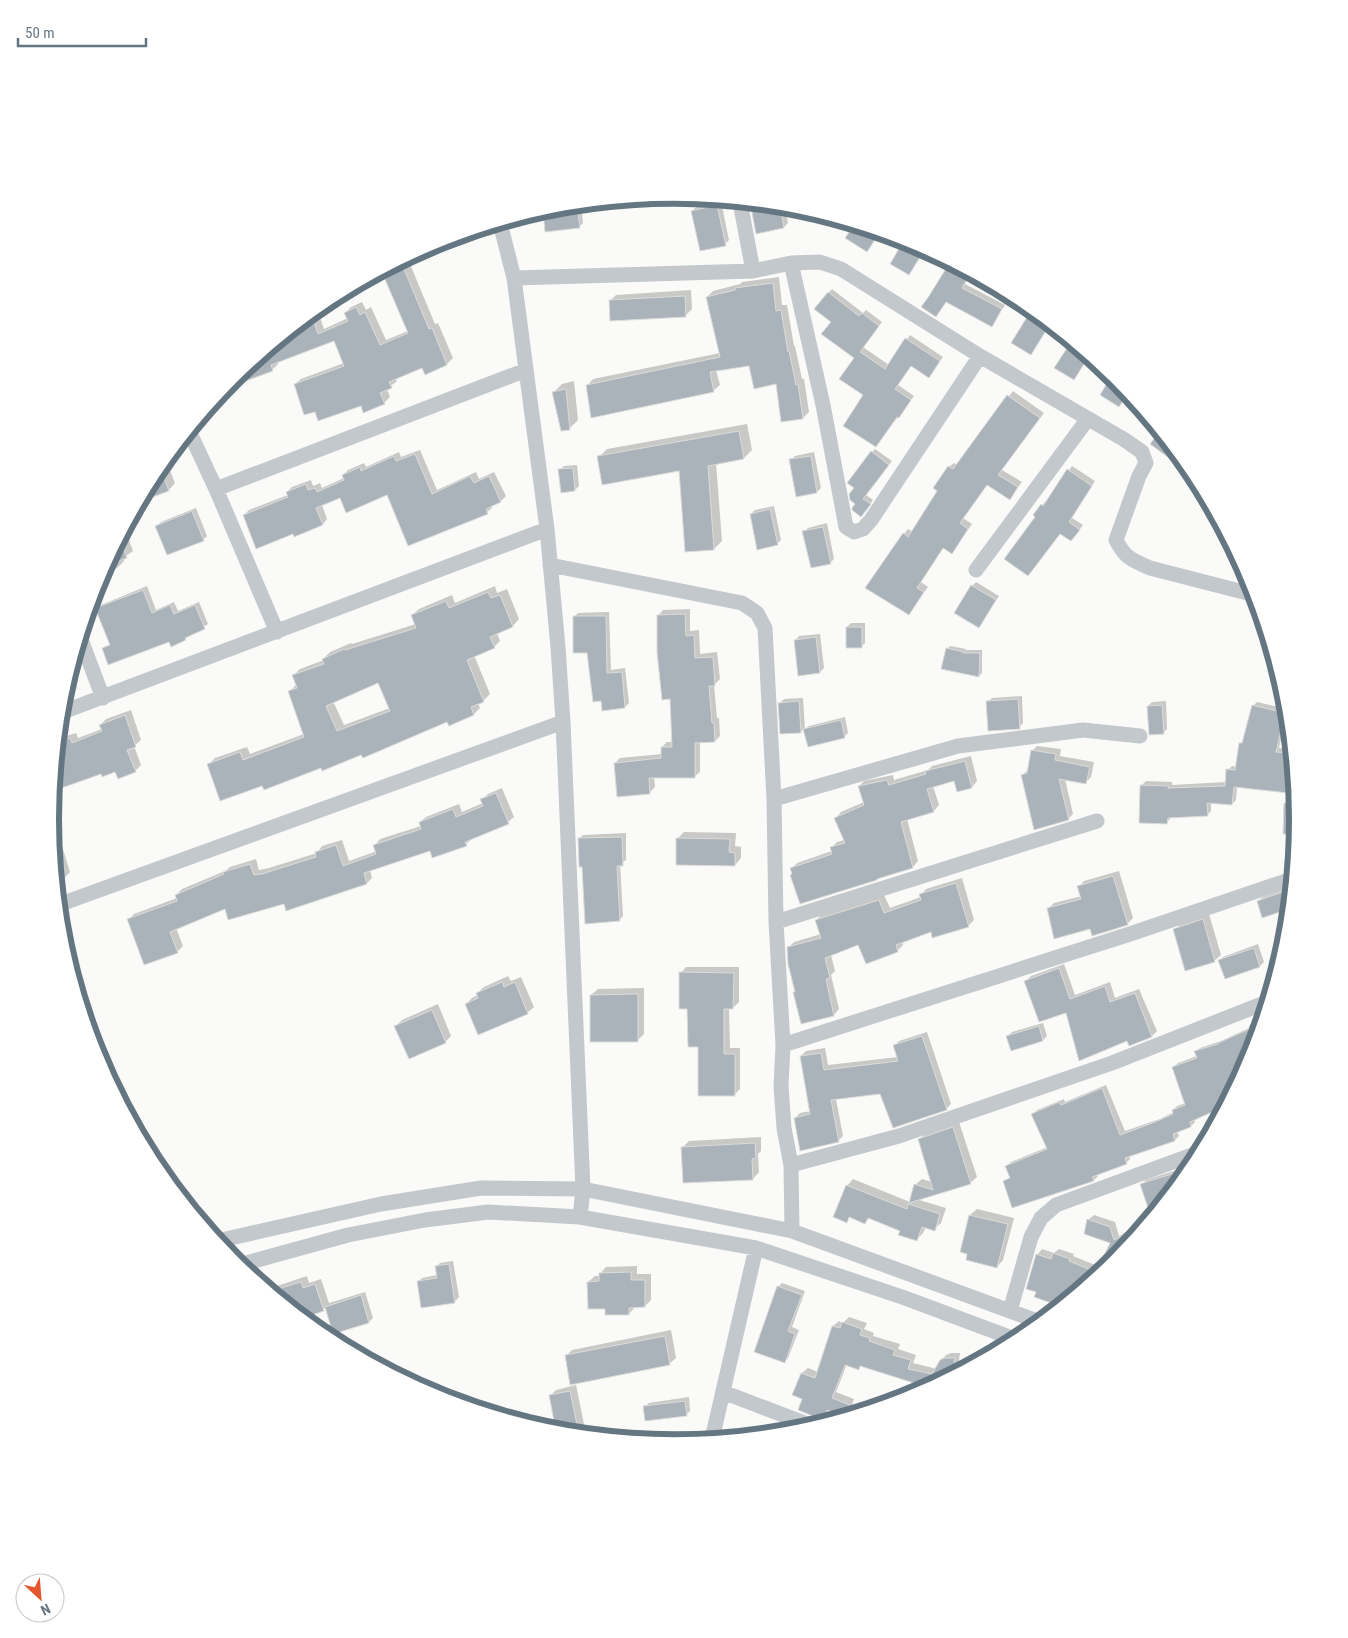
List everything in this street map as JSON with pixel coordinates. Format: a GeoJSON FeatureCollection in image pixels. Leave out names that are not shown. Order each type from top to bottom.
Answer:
{"type":"FeatureCollection","features":[{"type":"Feature","properties":{"kind":"street"},"geometry":{"type":"LineString","coordinates":[[741,208],[752,271]]}},
{"type":"Feature","properties":{"kind":"street"},"geometry":{"type":"LineString","coordinates":[[501,229],[514,278],[547,529],[563,722],[583,1188],[580,1217]]}},
{"type":"Feature","properties":{"kind":"street"},"geometry":{"type":"LineString","coordinates":[[514,278],[752,271],[791,263],[820,262],[841,269],[980,356],[1087,420],[1125,440],[1142,452],[1146,463],[1139,476],[1116,540],[1122,552],[1134,561],[1150,568],[1245,593]]}},
{"type":"Feature","properties":{"kind":"street"},"geometry":{"type":"LineString","coordinates":[[791,263],[823,405],[846,527],[854,532],[862,529],[871,520],[980,356]]}},
{"type":"Feature","properties":{"kind":"street"},"geometry":{"type":"LineString","coordinates":[[216,489],[526,370]]}},
{"type":"Feature","properties":{"kind":"street"},"geometry":{"type":"LineString","coordinates":[[976,570],[1087,420]]}},
{"type":"Feature","properties":{"kind":"street"},"geometry":{"type":"LineString","coordinates":[[192,437],[277,632]]}},
{"type":"Feature","properties":{"kind":"street"},"geometry":{"type":"LineString","coordinates":[[69,710],[547,529]]}},
{"type":"Feature","properties":{"kind":"street"},"geometry":{"type":"LineString","coordinates":[[550,565],[742,603],[757,613],[766,628],[774,799],[776,922],[783,1045],[781,1086],[784,1128],[791,1166],[792,1231]]}},
{"type":"Feature","properties":{"kind":"street"},"geometry":{"type":"LineString","coordinates":[[84,647],[103,698]]}},
{"type":"Feature","properties":{"kind":"street"},"geometry":{"type":"LineString","coordinates":[[64,902],[563,722]]}},
{"type":"Feature","properties":{"kind":"street"},"geometry":{"type":"LineString","coordinates":[[774,799],[958,746],[1083,730],[1140,736]]}},
{"type":"Feature","properties":{"kind":"street"},"geometry":{"type":"LineString","coordinates":[[776,922],[1097,821]]}},
{"type":"Feature","properties":{"kind":"street"},"geometry":{"type":"LineString","coordinates":[[783,1045],[1130,934],[1286,881]]}},
{"type":"Feature","properties":{"kind":"street"},"geometry":{"type":"LineString","coordinates":[[791,1166],[900,1136],[1112,1063],[1261,1005]]}},
{"type":"Feature","properties":{"kind":"street"},"geometry":{"type":"LineString","coordinates":[[1010,1311],[1031,1237],[1042,1218],[1056,1205],[1189,1156]]}},
{"type":"Feature","properties":{"kind":"street"},"geometry":{"type":"LineString","coordinates":[[225,1239],[381,1204],[481,1188],[583,1188],[792,1231],[1032,1319]]}},
{"type":"Feature","properties":{"kind":"street"},"geometry":{"type":"LineString","coordinates":[[248,1263],[348,1235],[425,1220],[488,1212],[580,1217],[756,1248],[905,1298],[1007,1336]]}},
{"type":"Feature","properties":{"kind":"street"},"geometry":{"type":"LineString","coordinates":[[713,1433],[756,1248]]}},
{"type":"Feature","properties":{"kind":"street"},"geometry":{"type":"LineString","coordinates":[[723,1392],[799,1421]]}},
{"type":"Feature","properties":{"kind":"building"},"geometry":{"type":"Polygon","coordinates":[[[717,205],[726,246],[700,251],[691,211],[717,205]]]}},
{"type":"Feature","properties":{"kind":"building"},"geometry":{"type":"Polygon","coordinates":[[[751,209],[782,214],[784,228],[756,234],[751,209]]]}},
{"type":"Feature","properties":{"kind":"building"},"geometry":{"type":"Polygon","coordinates":[[[578,212],[580,228],[545,232],[544,218],[578,212]]]}},
{"type":"Feature","properties":{"kind":"building"},"geometry":{"type":"Polygon","coordinates":[[[851,230],[876,238],[867,252],[845,238],[851,230]]]}},
{"type":"Feature","properties":{"kind":"building"},"geometry":{"type":"Polygon","coordinates":[[[900,247],[921,256],[909,275],[890,264],[900,247]]]}},
{"type":"Feature","properties":{"kind":"building"},"geometry":{"type":"Polygon","coordinates":[[[947,267],[967,278],[962,288],[1002,309],[992,327],[946,302],[936,317],[921,307],[947,267]]]}},
{"type":"Feature","properties":{"kind":"building"},"geometry":{"type":"Polygon","coordinates":[[[404,269],[429,329],[432,328],[447,365],[425,375],[422,368],[389,382],[392,388],[380,393],[385,404],[363,413],[361,406],[318,421],[315,412],[304,415],[294,384],[344,366],[334,341],[271,365],[273,371],[240,383],[268,356],[313,320],[318,334],[348,321],[344,313],[356,307],[360,315],[365,312],[380,345],[408,333],[384,277],[404,269]]]}},
{"type":"Feature","properties":{"kind":"building"},"geometry":{"type":"Polygon","coordinates":[[[773,283],[776,311],[781,310],[788,352],[796,385],[798,384],[803,419],[781,422],[776,384],[754,389],[749,366],[710,372],[714,392],[591,418],[586,385],[720,357],[706,297],[735,290],[735,288],[773,283]]]}},
{"type":"Feature","properties":{"kind":"building"},"geometry":{"type":"Polygon","coordinates":[[[828,292],[859,316],[862,313],[879,326],[860,352],[885,369],[905,338],[940,361],[929,378],[911,366],[895,389],[911,400],[876,447],[843,426],[863,395],[839,379],[854,358],[821,334],[831,322],[814,309],[828,292]]]}},
{"type":"Feature","properties":{"kind":"building"},"geometry":{"type":"Polygon","coordinates":[[[685,296],[686,317],[610,321],[609,300],[685,296]]]}},
{"type":"Feature","properties":{"kind":"building"},"geometry":{"type":"Polygon","coordinates":[[[1028,316],[1047,329],[1031,355],[1011,343],[1028,316]]]}},
{"type":"Feature","properties":{"kind":"building"},"geometry":{"type":"Polygon","coordinates":[[[1068,346],[1086,361],[1074,380],[1054,368],[1068,346]]]}},
{"type":"Feature","properties":{"kind":"building"},"geometry":{"type":"Polygon","coordinates":[[[1107,383],[1124,399],[1119,407],[1100,395],[1107,383]]]}},
{"type":"Feature","properties":{"kind":"building"},"geometry":{"type":"Polygon","coordinates":[[[566,389],[570,430],[561,431],[552,392],[566,389]]]}},
{"type":"Feature","properties":{"kind":"building"},"geometry":{"type":"Polygon","coordinates":[[[1007,395],[1040,418],[998,475],[1018,487],[1010,500],[987,485],[960,523],[968,529],[952,554],[943,548],[917,588],[924,592],[909,615],[865,588],[903,533],[908,537],[937,491],[933,488],[948,466],[953,469],[1007,395]]]}},
{"type":"Feature","properties":{"kind":"building"},"geometry":{"type":"Polygon","coordinates":[[[739,431],[744,459],[708,466],[714,550],[685,552],[679,471],[602,485],[597,456],[739,431]]]}},
{"type":"Feature","properties":{"kind":"building"},"geometry":{"type":"Polygon","coordinates":[[[1156,436],[1175,463],[1150,444],[1156,436]]]}},
{"type":"Feature","properties":{"kind":"building"},"geometry":{"type":"Polygon","coordinates":[[[871,451],[889,465],[863,499],[871,504],[861,517],[852,510],[855,504],[850,500],[849,494],[854,488],[847,483],[871,451]]]}},
{"type":"Feature","properties":{"kind":"building"},"geometry":{"type":"Polygon","coordinates":[[[415,454],[432,494],[470,476],[474,483],[489,476],[501,502],[486,509],[488,514],[408,546],[387,495],[346,513],[340,498],[316,508],[323,525],[294,537],[293,534],[256,549],[243,515],[288,497],[286,492],[306,484],[308,490],[315,488],[317,492],[344,480],[342,475],[360,467],[361,471],[394,456],[396,461],[415,454]]]}},
{"type":"Feature","properties":{"kind":"building"},"geometry":{"type":"Polygon","coordinates":[[[811,456],[817,493],[796,497],[789,459],[811,456]]]}},
{"type":"Feature","properties":{"kind":"building"},"geometry":{"type":"Polygon","coordinates":[[[573,468],[575,491],[561,493],[558,469],[573,468]]]}},
{"type":"Feature","properties":{"kind":"building"},"geometry":{"type":"Polygon","coordinates":[[[1067,469],[1092,486],[1069,522],[1080,530],[1071,541],[1060,534],[1028,576],[1004,559],[1035,517],[1033,515],[1041,504],[1043,506],[1067,469]]]}},
{"type":"Feature","properties":{"kind":"building"},"geometry":{"type":"Polygon","coordinates":[[[163,475],[169,491],[149,498],[163,475]]]}},
{"type":"Feature","properties":{"kind":"building"},"geometry":{"type":"Polygon","coordinates":[[[770,509],[778,545],[757,550],[750,514],[770,509]]]}},
{"type":"Feature","properties":{"kind":"building"},"geometry":{"type":"Polygon","coordinates":[[[192,511],[204,541],[167,555],[155,526],[192,511]]]}},
{"type":"Feature","properties":{"kind":"building"},"geometry":{"type":"Polygon","coordinates":[[[823,527],[831,564],[811,568],[802,531],[823,527]]]}},
{"type":"Feature","properties":{"kind":"building"},"geometry":{"type":"Polygon","coordinates":[[[123,546],[127,558],[115,562],[123,546]]]}},
{"type":"Feature","properties":{"kind":"building"},"geometry":{"type":"Polygon","coordinates":[[[971,585],[996,600],[979,628],[954,613],[971,585]]]}},
{"type":"Feature","properties":{"kind":"building"},"geometry":{"type":"Polygon","coordinates":[[[143,590],[152,613],[170,605],[174,614],[195,605],[205,629],[171,647],[169,642],[108,665],[102,648],[110,645],[96,610],[96,607],[143,590]]]}},
{"type":"Feature","properties":{"kind":"building"},"geometry":{"type":"Polygon","coordinates":[[[488,592],[491,598],[500,595],[513,627],[490,637],[495,648],[467,660],[484,702],[471,707],[474,715],[449,726],[447,722],[363,758],[361,755],[322,771],[321,768],[264,790],[262,786],[220,801],[207,764],[240,752],[243,760],[304,737],[288,691],[297,688],[292,675],[324,664],[322,659],[344,649],[416,628],[411,615],[446,601],[449,608],[488,592]],[[378,683],[326,706],[337,731],[390,711],[378,683]]]}},
{"type":"Feature","properties":{"kind":"building"},"geometry":{"type":"Polygon","coordinates":[[[685,614],[686,636],[694,635],[695,658],[713,657],[715,686],[709,686],[715,742],[695,743],[695,778],[649,778],[650,794],[617,797],[614,763],[661,758],[661,747],[672,747],[670,699],[662,700],[657,652],[657,615],[685,614]]]}},
{"type":"Feature","properties":{"kind":"building"},"geometry":{"type":"Polygon","coordinates":[[[573,616],[606,616],[607,673],[622,672],[625,708],[602,711],[601,701],[593,702],[587,653],[573,653],[573,616]]]}},
{"type":"Feature","properties":{"kind":"building"},"geometry":{"type":"Polygon","coordinates":[[[846,627],[862,627],[862,648],[846,648],[846,627]]]}},
{"type":"Feature","properties":{"kind":"building"},"geometry":{"type":"Polygon","coordinates":[[[816,637],[820,673],[798,676],[794,640],[816,637]]]}},
{"type":"Feature","properties":{"kind":"building"},"geometry":{"type":"Polygon","coordinates":[[[946,648],[963,653],[980,653],[979,677],[941,669],[946,648]]]}},
{"type":"Feature","properties":{"kind":"building"},"geometry":{"type":"Polygon","coordinates":[[[1018,699],[1020,729],[988,731],[986,701],[1018,699]]]}},
{"type":"Feature","properties":{"kind":"building"},"geometry":{"type":"Polygon","coordinates":[[[799,701],[801,733],[780,734],[778,703],[799,701]]]}},
{"type":"Feature","properties":{"kind":"building"},"geometry":{"type":"Polygon","coordinates":[[[1162,705],[1164,734],[1149,735],[1147,706],[1162,705]]]}},
{"type":"Feature","properties":{"kind":"building"},"geometry":{"type":"Polygon","coordinates":[[[1252,705],[1279,712],[1282,727],[1276,752],[1285,753],[1288,793],[1234,787],[1232,805],[1207,803],[1208,816],[1168,818],[1167,824],[1139,823],[1140,785],[1169,786],[1168,788],[1225,786],[1226,769],[1235,770],[1239,743],[1242,743],[1252,705]]]}},
{"type":"Feature","properties":{"kind":"building"},"geometry":{"type":"Polygon","coordinates":[[[125,715],[136,747],[127,750],[136,772],[118,779],[115,772],[102,777],[101,774],[60,789],[64,740],[70,738],[72,743],[102,731],[99,725],[125,715]]]}},
{"type":"Feature","properties":{"kind":"building"},"geometry":{"type":"Polygon","coordinates":[[[841,720],[845,738],[808,747],[803,729],[841,720]]]}},
{"type":"Feature","properties":{"kind":"building"},"geometry":{"type":"Polygon","coordinates":[[[1031,750],[1056,754],[1055,760],[1090,767],[1086,784],[1059,779],[1069,820],[1034,830],[1021,775],[1027,773],[1031,750]]]}},
{"type":"Feature","properties":{"kind":"building"},"geometry":{"type":"Polygon","coordinates":[[[965,761],[972,788],[957,792],[954,781],[927,789],[934,812],[901,822],[913,868],[800,904],[790,875],[792,874],[790,868],[832,854],[830,847],[845,843],[834,818],[864,805],[858,786],[887,780],[889,785],[926,774],[925,771],[965,761]]]}},
{"type":"Feature","properties":{"kind":"building"},"geometry":{"type":"Polygon","coordinates":[[[496,793],[509,824],[465,842],[467,846],[432,858],[430,851],[364,873],[367,884],[286,911],[284,904],[228,920],[225,909],[170,932],[178,953],[144,965],[127,919],[177,901],[175,895],[224,874],[223,872],[250,864],[254,875],[262,874],[316,857],[315,852],[336,845],[343,866],[376,854],[373,845],[421,829],[419,822],[453,809],[456,817],[483,806],[480,799],[496,793]]]}},
{"type":"Feature","properties":{"kind":"building"},"geometry":{"type":"Polygon","coordinates":[[[1284,803],[1289,803],[1289,834],[1283,834],[1284,803]]]}},
{"type":"Feature","properties":{"kind":"building"},"geometry":{"type":"Polygon","coordinates":[[[622,837],[623,866],[617,866],[620,921],[585,924],[582,867],[579,867],[578,838],[622,837]]]}},
{"type":"Feature","properties":{"kind":"building"},"geometry":{"type":"Polygon","coordinates":[[[676,838],[730,839],[729,852],[735,853],[735,866],[676,865],[676,838]]]}},
{"type":"Feature","properties":{"kind":"building"},"geometry":{"type":"Polygon","coordinates":[[[1113,876],[1128,925],[1092,936],[1090,929],[1054,939],[1047,908],[1081,899],[1077,886],[1113,876]]]}},
{"type":"Feature","properties":{"kind":"building"},"geometry":{"type":"Polygon","coordinates":[[[956,883],[969,927],[932,938],[931,932],[896,945],[898,952],[866,964],[858,945],[825,958],[830,978],[826,979],[834,1016],[801,1024],[793,992],[795,992],[788,964],[787,947],[821,938],[815,920],[879,900],[884,913],[921,900],[919,894],[956,883]]]}},
{"type":"Feature","properties":{"kind":"building"},"geometry":{"type":"Polygon","coordinates":[[[1285,891],[1282,911],[1262,918],[1257,901],[1285,891]]]}},
{"type":"Feature","properties":{"kind":"building"},"geometry":{"type":"Polygon","coordinates":[[[1203,919],[1215,962],[1185,971],[1173,929],[1203,919]]]}},
{"type":"Feature","properties":{"kind":"building"},"geometry":{"type":"Polygon","coordinates":[[[1254,948],[1260,967],[1225,979],[1218,960],[1254,948]]]}},
{"type":"Feature","properties":{"kind":"building"},"geometry":{"type":"Polygon","coordinates":[[[1059,968],[1070,999],[1105,986],[1110,1002],[1135,993],[1152,1037],[1129,1046],[1127,1041],[1079,1061],[1066,1013],[1039,1022],[1024,981],[1059,968]]]}},
{"type":"Feature","properties":{"kind":"building"},"geometry":{"type":"Polygon","coordinates":[[[679,972],[734,973],[733,1009],[724,1009],[724,1054],[735,1054],[735,1096],[698,1096],[698,1047],[688,1047],[687,1009],[679,1009],[679,972]]]}},
{"type":"Feature","properties":{"kind":"building"},"geometry":{"type":"Polygon","coordinates":[[[502,982],[504,987],[515,982],[528,1014],[478,1035],[465,1004],[478,998],[476,993],[502,982]]]}},
{"type":"Feature","properties":{"kind":"building"},"geometry":{"type":"Polygon","coordinates":[[[638,994],[638,1042],[590,1042],[590,995],[638,994]]]}},
{"type":"Feature","properties":{"kind":"building"},"geometry":{"type":"Polygon","coordinates":[[[432,1010],[446,1043],[409,1059],[394,1026],[432,1010]]]}},
{"type":"Feature","properties":{"kind":"building"},"geometry":{"type":"Polygon","coordinates":[[[1039,1026],[1043,1041],[1011,1051],[1006,1036],[1039,1026]]]}},
{"type":"Feature","properties":{"kind":"building"},"geometry":{"type":"Polygon","coordinates":[[[1253,1028],[1226,1091],[1221,1100],[1218,1101],[1219,1104],[1216,1110],[1190,1122],[1191,1127],[1173,1134],[1175,1141],[1125,1158],[1127,1164],[1092,1177],[1094,1181],[1012,1208],[1003,1181],[1010,1178],[1005,1166],[1047,1149],[1031,1114],[1059,1102],[1061,1105],[1102,1088],[1120,1135],[1155,1122],[1173,1114],[1172,1110],[1185,1105],[1172,1067],[1197,1058],[1194,1051],[1253,1028]]]}},
{"type":"Feature","properties":{"kind":"building"},"geometry":{"type":"Polygon","coordinates":[[[922,1036],[947,1110],[893,1128],[880,1094],[831,1100],[839,1142],[800,1151],[794,1118],[810,1114],[800,1056],[821,1053],[824,1070],[898,1061],[893,1045],[922,1036]]]}},
{"type":"Feature","properties":{"kind":"building"},"geometry":{"type":"Polygon","coordinates":[[[953,1127],[971,1184],[909,1203],[914,1184],[933,1190],[918,1139],[953,1127]]]}},
{"type":"Feature","properties":{"kind":"building"},"geometry":{"type":"Polygon","coordinates":[[[755,1143],[756,1158],[752,1159],[753,1180],[683,1183],[681,1147],[755,1143]]]}},
{"type":"Feature","properties":{"kind":"building"},"geometry":{"type":"Polygon","coordinates":[[[1175,1173],[1176,1175],[1149,1210],[1140,1184],[1175,1173]]]}},
{"type":"Feature","properties":{"kind":"building"},"geometry":{"type":"Polygon","coordinates":[[[846,1185],[907,1209],[908,1204],[940,1214],[935,1231],[922,1227],[917,1241],[898,1235],[900,1231],[868,1218],[865,1224],[849,1217],[847,1223],[833,1217],[846,1185]]]}},
{"type":"Feature","properties":{"kind":"building"},"geometry":{"type":"Polygon","coordinates":[[[969,1215],[1008,1224],[997,1268],[966,1260],[967,1254],[960,1252],[969,1215]]]}},
{"type":"Feature","properties":{"kind":"building"},"geometry":{"type":"Polygon","coordinates":[[[1087,1219],[1110,1227],[1114,1240],[1130,1232],[1101,1262],[1110,1243],[1084,1234],[1087,1219]]]}},
{"type":"Feature","properties":{"kind":"building"},"geometry":{"type":"Polygon","coordinates":[[[1053,1253],[1070,1259],[1069,1261],[1092,1270],[1053,1304],[1034,1297],[1036,1292],[1026,1289],[1036,1254],[1051,1259],[1053,1253]]]}},
{"type":"Feature","properties":{"kind":"building"},"geometry":{"type":"Polygon","coordinates":[[[449,1264],[455,1303],[421,1308],[417,1281],[437,1278],[435,1266],[449,1264]]]}},
{"type":"Feature","properties":{"kind":"building"},"geometry":{"type":"Polygon","coordinates":[[[631,1272],[631,1280],[645,1280],[645,1307],[629,1308],[629,1315],[605,1315],[605,1309],[588,1309],[587,1282],[599,1281],[599,1273],[631,1272]]]}},
{"type":"Feature","properties":{"kind":"building"},"geometry":{"type":"Polygon","coordinates":[[[301,1282],[303,1288],[315,1284],[324,1311],[311,1315],[283,1294],[281,1288],[301,1282]]]}},
{"type":"Feature","properties":{"kind":"building"},"geometry":{"type":"Polygon","coordinates":[[[777,1286],[802,1295],[788,1331],[795,1334],[785,1363],[754,1352],[777,1286]]]}},
{"type":"Feature","properties":{"kind":"building"},"geometry":{"type":"Polygon","coordinates":[[[361,1295],[369,1323],[336,1333],[332,1331],[325,1307],[361,1295]]]}},
{"type":"Feature","properties":{"kind":"building"},"geometry":{"type":"Polygon","coordinates":[[[842,1322],[862,1329],[860,1335],[870,1338],[869,1341],[895,1350],[893,1355],[911,1360],[908,1369],[932,1374],[940,1360],[944,1358],[955,1358],[954,1367],[916,1384],[860,1366],[859,1370],[845,1365],[832,1398],[850,1405],[848,1409],[833,1413],[827,1410],[825,1415],[815,1417],[798,1410],[802,1399],[792,1395],[801,1373],[815,1378],[832,1326],[840,1328],[842,1322]]]}},
{"type":"Feature","properties":{"kind":"building"},"geometry":{"type":"Polygon","coordinates":[[[665,1336],[670,1365],[570,1385],[565,1355],[665,1336]]]}},
{"type":"Feature","properties":{"kind":"building"},"geometry":{"type":"Polygon","coordinates":[[[570,1391],[577,1426],[554,1422],[549,1395],[570,1391]]]}},
{"type":"Feature","properties":{"kind":"building"},"geometry":{"type":"Polygon","coordinates":[[[685,1401],[687,1416],[645,1421],[643,1406],[685,1401]]]}}]}
